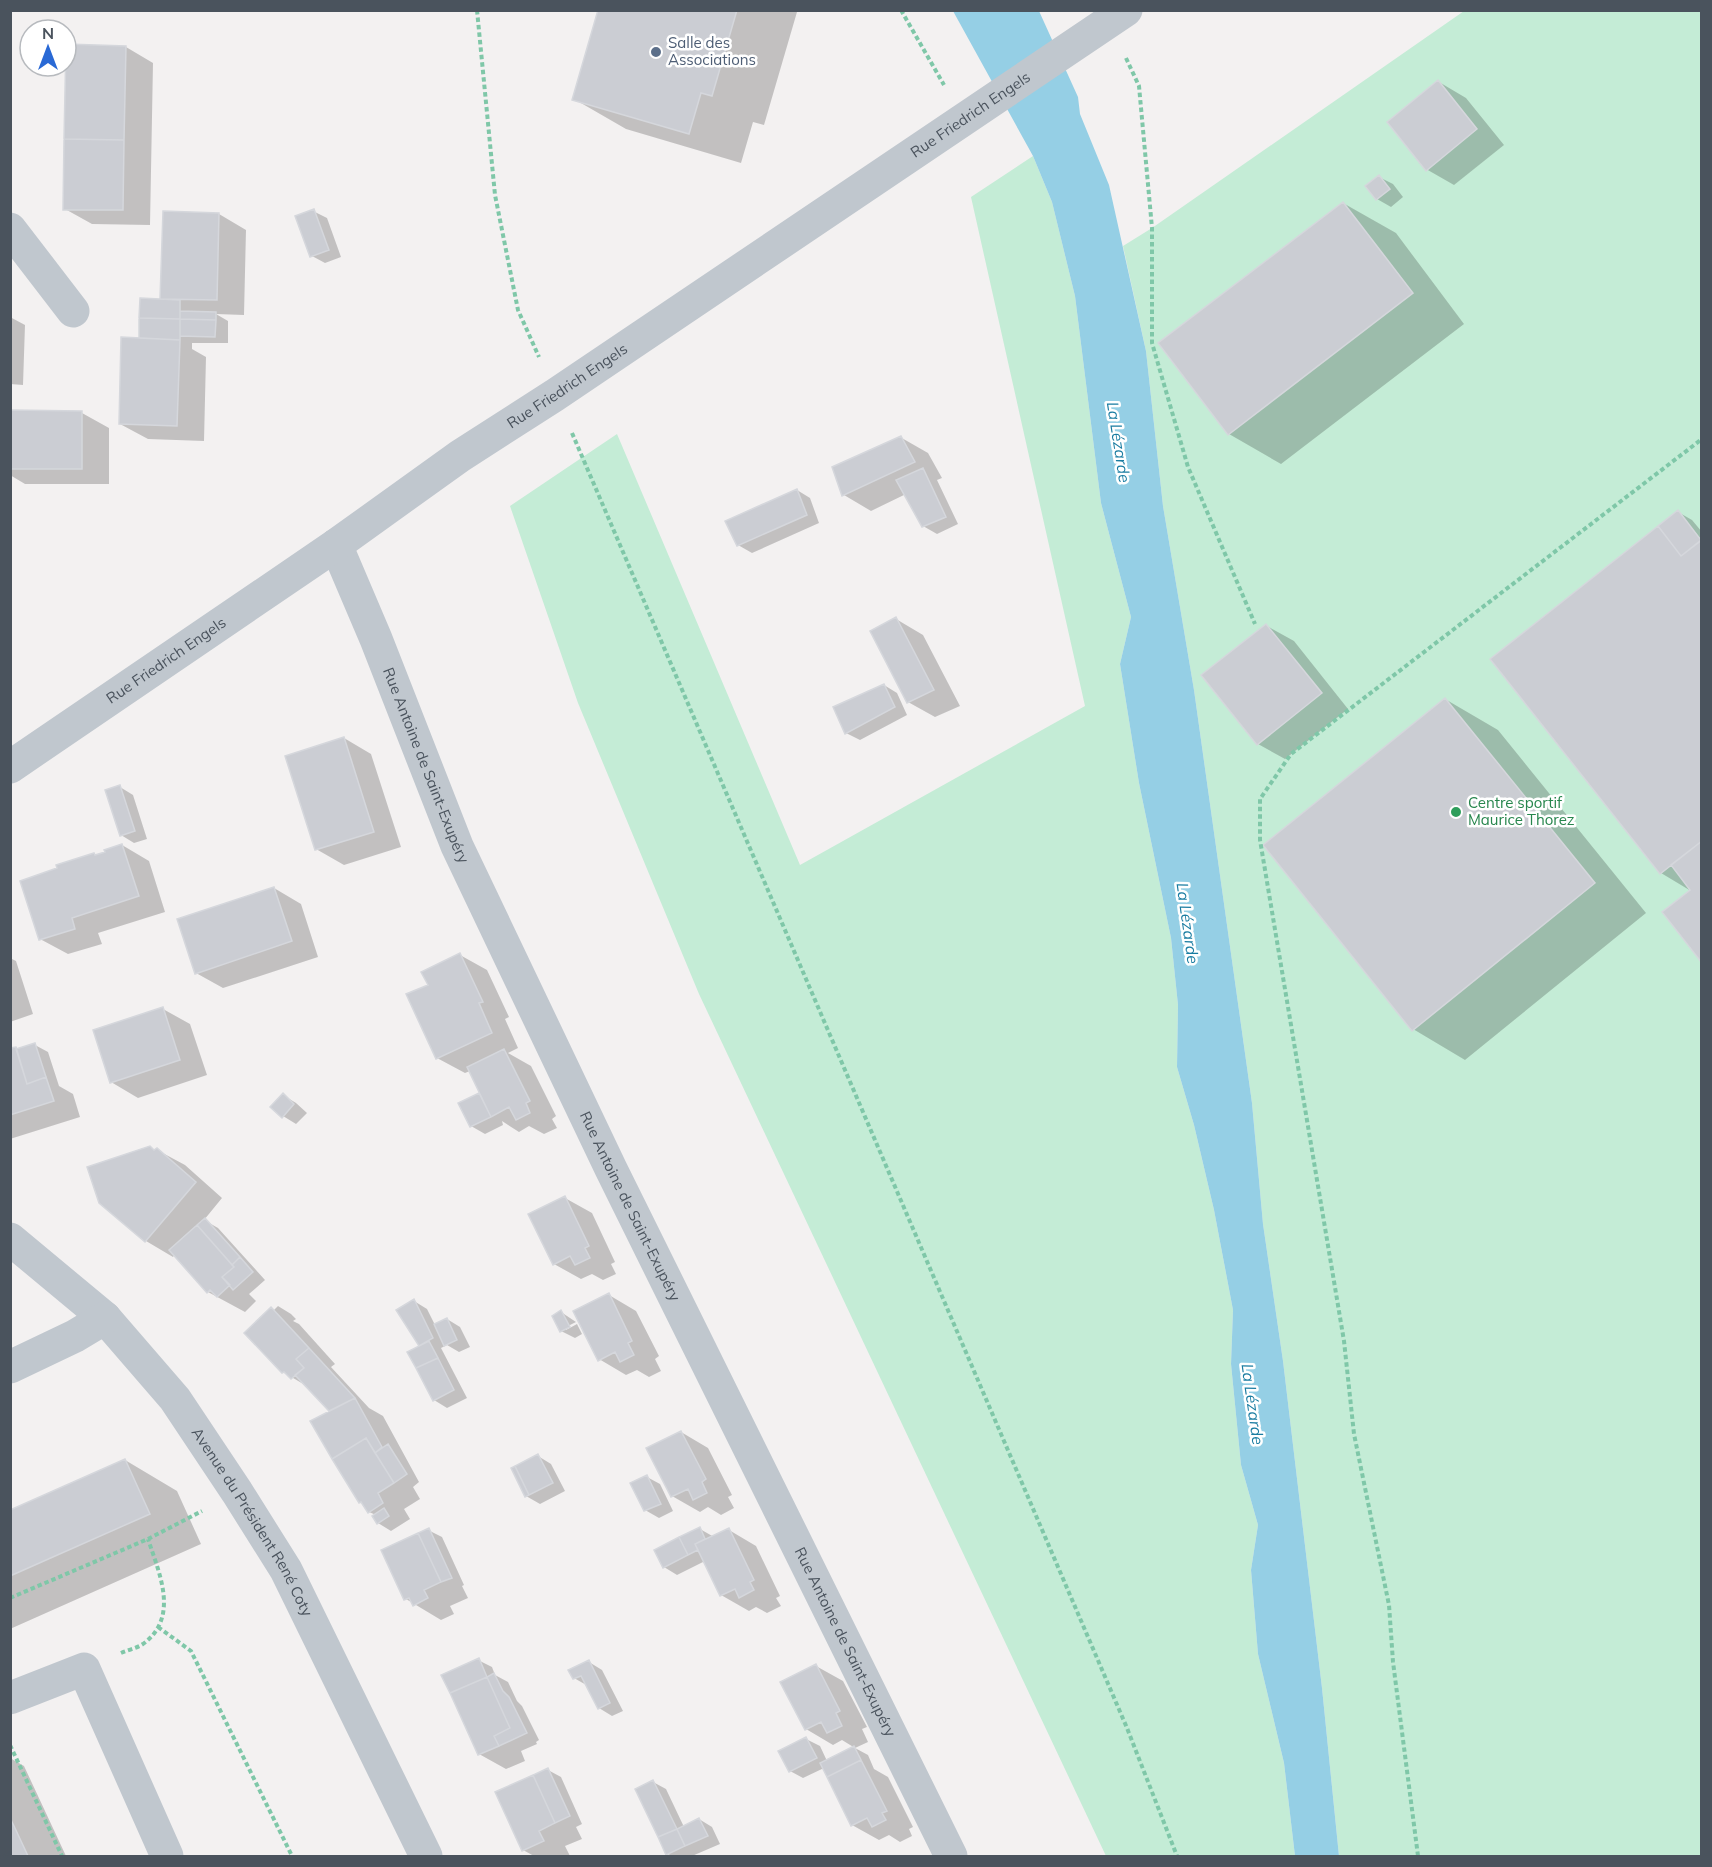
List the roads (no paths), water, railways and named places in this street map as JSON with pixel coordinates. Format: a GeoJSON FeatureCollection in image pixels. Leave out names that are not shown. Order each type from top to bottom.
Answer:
{"type":"FeatureCollection","features":[{"type":"Feature","properties":{"kind":"street","name":"Rue Friedrich Engels"},"geometry":{"type":"LineString","coordinates":[[10,766],[336,545],[460,456],[555,395],[1117,16]]}},
{"type":"Feature","properties":{"kind":"street"},"geometry":{"type":"LineString","coordinates":[[10,230],[73,311]]}},
{"type":"Feature","properties":{"kind":"street","name":"Rue Antoine de Saint-Exupéry"},"geometry":{"type":"LineString","coordinates":[[336,545],[457,846],[611,1169],[951,1857]]}},
{"type":"Feature","properties":{"kind":"street","name":"Avenue du Président René Coty"},"geometry":{"type":"LineString","coordinates":[[10,1239],[105,1318],[175,1399],[286,1570],[426,1857]]}},
{"type":"Feature","properties":{"kind":"street"},"geometry":{"type":"LineString","coordinates":[[10,1367],[75,1336],[105,1318]]}},
{"type":"Feature","properties":{"kind":"street"},"geometry":{"type":"LineString","coordinates":[[10,1698],[84,1669],[167,1857]]}},
{"type":"Feature","properties":{"kind":"water","name":"La Lézarde"},"geometry":{"type":"Polygon","coordinates":[[[953,11],[1039,11],[1078,97],[1080,114],[1109,185],[1146,351],[1163,506],[1194,690],[1252,1103],[1263,1224],[1283,1361],[1322,1688],[1339,1856],[1295,1856],[1284,1763],[1258,1654],[1251,1570],[1258,1525],[1241,1465],[1231,1364],[1233,1310],[1214,1210],[1194,1125],[1177,1067],[1178,1005],[1171,938],[1139,783],[1120,664],[1131,617],[1101,503],[1075,296],[1052,202],[1033,156],[953,11]]]}},
{"type":"Feature","properties":{"kind":"place","name":"Salle des Associations"},"geometry":{"type":"Point","coordinates":[656,52]}},
{"type":"Feature","properties":{"kind":"place","name":"Centre sportif Maurice Thorez"},"geometry":{"type":"Point","coordinates":[1456,812]}}]}
